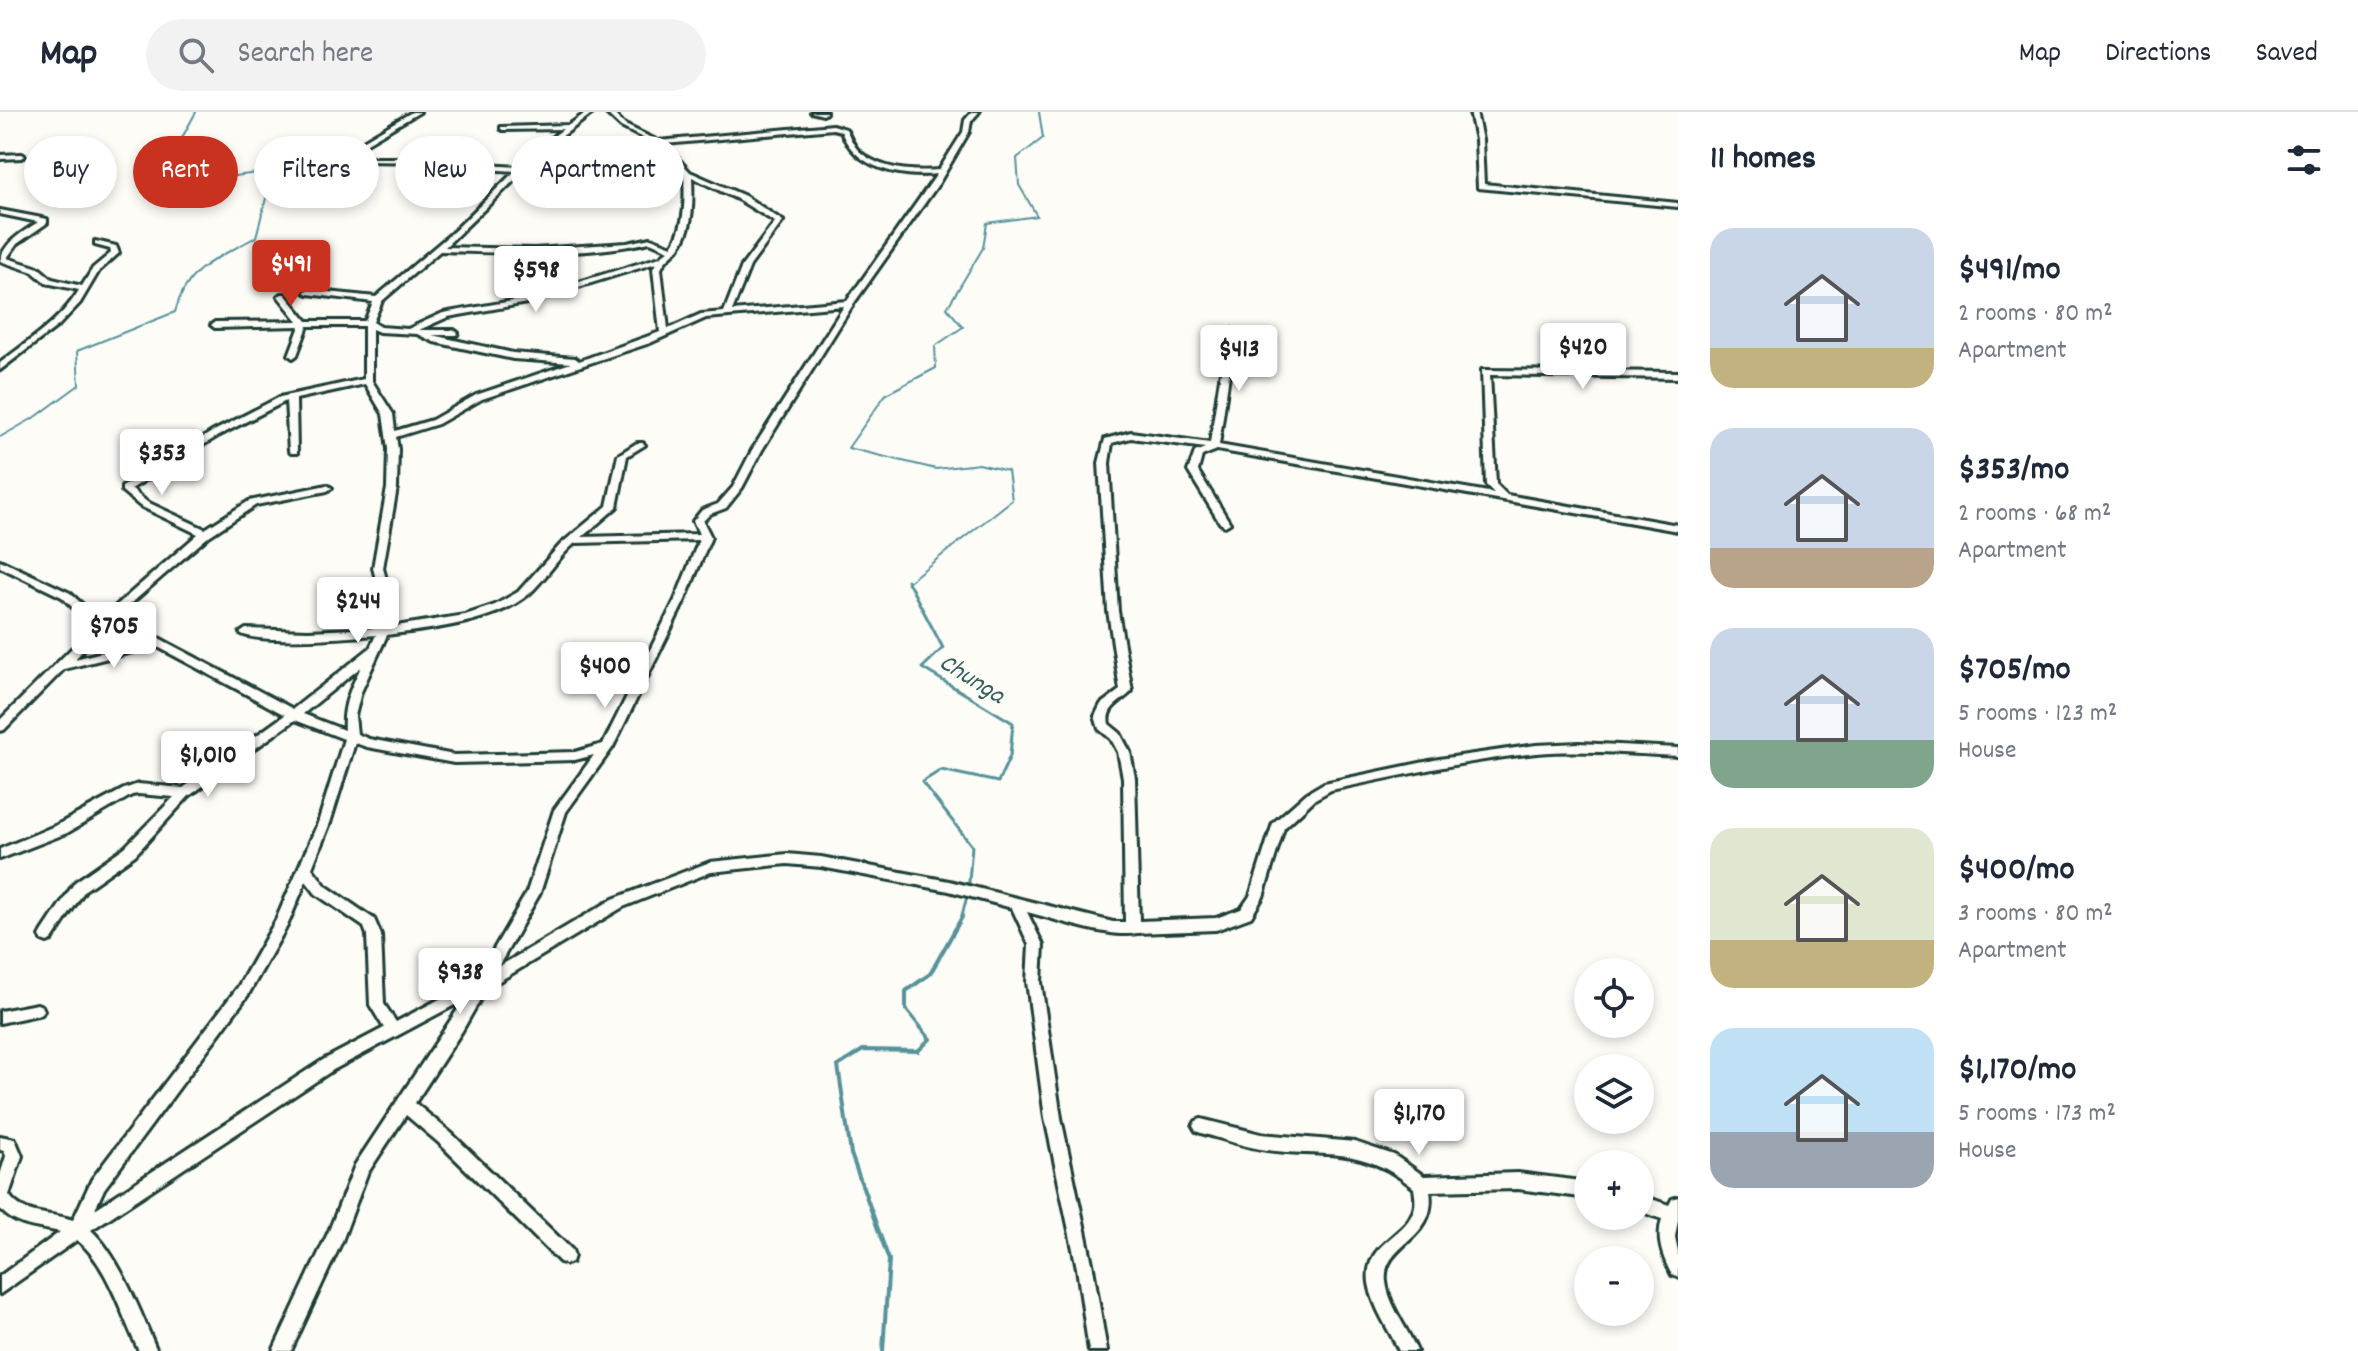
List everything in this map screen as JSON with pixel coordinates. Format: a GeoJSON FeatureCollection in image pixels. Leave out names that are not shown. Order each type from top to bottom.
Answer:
{"type":"FeatureCollection","features":[{"type":"Feature","properties":{"kind":"street"},"geometry":{"type":"LineString","coordinates":[[417,112],[365,142],[355,154],[356,160],[454,161],[467,166],[511,168]]}},
{"type":"Feature","properties":{"kind":"street"},"geometry":{"type":"LineString","coordinates":[[559,136],[591,112]]}},
{"type":"Feature","properties":{"kind":"street"},"geometry":{"type":"LineString","coordinates":[[608,112],[623,126],[643,136]]}},
{"type":"Feature","properties":{"kind":"street"},"geometry":{"type":"LineString","coordinates":[[814,112],[823,113]]}},
{"type":"Feature","properties":{"kind":"street"},"geometry":{"type":"LineString","coordinates":[[1462,112],[1474,115],[1479,140],[1481,186],[1678,205]]}},
{"type":"Feature","properties":{"kind":"street"},"geometry":{"type":"LineString","coordinates":[[282,1351],[336,1235],[361,1170],[457,1026],[533,893],[560,810],[607,747],[680,600],[706,537],[698,521],[706,512],[722,506],[737,488],[757,450],[850,303],[959,146],[971,113]]}},
{"type":"Feature","properties":{"kind":"street"},"geometry":{"type":"LineString","coordinates":[[503,128],[572,127]]}},
{"type":"Feature","properties":{"kind":"street"},"geometry":{"type":"LineString","coordinates":[[684,140],[789,128],[839,128],[844,130],[849,147],[872,164],[924,173],[940,172]]}},
{"type":"Feature","properties":{"kind":"street"},"geometry":{"type":"LineString","coordinates":[[0,157],[22,156]]}},
{"type":"Feature","properties":{"kind":"street"},"geometry":{"type":"LineString","coordinates":[[684,169],[779,221],[746,266],[727,314]]}},
{"type":"Feature","properties":{"kind":"street"},"geometry":{"type":"LineString","coordinates":[[404,332],[446,315],[524,301],[660,259],[674,249],[687,222],[688,173]]}},
{"type":"Feature","properties":{"kind":"street"},"geometry":{"type":"LineString","coordinates":[[77,1230],[98,1184],[243,991],[282,922],[341,774],[351,736],[349,716],[355,692],[384,630],[387,602],[378,568],[392,488],[391,435],[388,414],[368,381],[368,323],[378,300],[511,180]]}},
{"type":"Feature","properties":{"kind":"street"},"geometry":{"type":"LineString","coordinates":[[0,212],[44,221],[14,242],[2,259],[36,270],[49,281],[84,289]]}},
{"type":"Feature","properties":{"kind":"street"},"geometry":{"type":"LineString","coordinates":[[438,249],[535,251],[627,245],[651,240],[674,249]]}},
{"type":"Feature","properties":{"kind":"street"},"geometry":{"type":"LineString","coordinates":[[0,367],[56,323],[96,270],[116,251],[98,243]]}},
{"type":"Feature","properties":{"kind":"street"},"geometry":{"type":"LineString","coordinates":[[660,259],[657,269],[664,334]]}},
{"type":"Feature","properties":{"kind":"street"},"geometry":{"type":"LineString","coordinates":[[308,292],[378,300]]}},
{"type":"Feature","properties":{"kind":"street"},"geometry":{"type":"LineString","coordinates":[[282,296],[305,324]]}},
{"type":"Feature","properties":{"kind":"street"},"geometry":{"type":"LineString","coordinates":[[391,435],[425,426],[479,397],[664,334],[704,316],[850,303]]}},
{"type":"Feature","properties":{"kind":"street"},"geometry":{"type":"LineString","coordinates":[[215,325],[368,323],[379,329],[404,332],[454,333]]}},
{"type":"Feature","properties":{"kind":"street"},"geometry":{"type":"LineString","coordinates":[[293,355],[305,324]]}},
{"type":"Feature","properties":{"kind":"street"},"geometry":{"type":"LineString","coordinates":[[419,332],[437,340],[513,356],[583,360]]}},
{"type":"Feature","properties":{"kind":"street"},"geometry":{"type":"LineString","coordinates":[[1214,448],[1231,332]]}},
{"type":"Feature","properties":{"kind":"street"},"geometry":{"type":"LineString","coordinates":[[1510,498],[1497,493],[1491,485],[1485,372],[1678,375]]}},
{"type":"Feature","properties":{"kind":"street"},"geometry":{"type":"LineString","coordinates":[[205,534],[177,516],[155,512],[125,489],[215,434],[291,397],[368,381]]}},
{"type":"Feature","properties":{"kind":"street"},"geometry":{"type":"LineString","coordinates":[[291,397],[294,451]]}},
{"type":"Feature","properties":{"kind":"street"},"geometry":{"type":"LineString","coordinates":[[1132,929],[1129,778],[1124,752],[1116,736],[1103,726],[1101,716],[1105,707],[1126,691],[1113,611],[1104,463],[1108,441],[1118,436],[1214,448],[1678,528]]}},
{"type":"Feature","properties":{"kind":"street"},"geometry":{"type":"LineString","coordinates":[[246,633],[279,636],[384,630],[455,620],[512,600],[572,540],[612,507],[623,455],[640,445]]}},
{"type":"Feature","properties":{"kind":"street"},"geometry":{"type":"LineString","coordinates":[[1214,448],[1198,454],[1193,471],[1225,523]]}},
{"type":"Feature","properties":{"kind":"street"},"geometry":{"type":"LineString","coordinates":[[0,727],[126,601],[205,534],[253,503],[327,488]]}},
{"type":"Feature","properties":{"kind":"street"},"geometry":{"type":"LineString","coordinates":[[572,540],[706,537]]}},
{"type":"Feature","properties":{"kind":"street"},"geometry":{"type":"LineString","coordinates":[[0,563],[66,595],[91,619],[132,629],[294,715],[367,743],[454,759],[575,756],[607,747]]}},
{"type":"Feature","properties":{"kind":"street"},"geometry":{"type":"LineString","coordinates":[[61,666],[158,642]]}},
{"type":"Feature","properties":{"kind":"street"},"geometry":{"type":"LineString","coordinates":[[47,936],[80,886],[130,851],[185,793],[294,715],[374,650]]}},
{"type":"Feature","properties":{"kind":"street"},"geometry":{"type":"LineString","coordinates":[[0,1286],[77,1230],[328,1065],[392,1028],[478,986],[618,903],[710,867],[787,859],[821,862],[961,889],[1113,928],[1216,924],[1246,913],[1256,897],[1278,826],[1311,796],[1328,786],[1536,749],[1590,747],[1678,752]]}},
{"type":"Feature","properties":{"kind":"street"},"geometry":{"type":"LineString","coordinates":[[0,854],[62,829],[128,792],[138,789],[185,793]]}},
{"type":"Feature","properties":{"kind":"street"},"geometry":{"type":"LineString","coordinates":[[305,869],[321,890],[369,923],[374,935],[377,1005],[392,1028]]}},
{"type":"Feature","properties":{"kind":"street"},"geometry":{"type":"LineString","coordinates":[[1017,904],[1036,945],[1034,982],[1053,1118],[1085,1268],[1098,1351]]}},
{"type":"Feature","properties":{"kind":"street"},"geometry":{"type":"LineString","coordinates":[[0,1017],[37,1010]]}},
{"type":"Feature","properties":{"kind":"street"},"geometry":{"type":"LineString","coordinates":[[406,1105],[445,1138],[566,1256]]}},
{"type":"Feature","properties":{"kind":"street"},"geometry":{"type":"LineString","coordinates":[[1201,1126],[1279,1144],[1345,1145],[1398,1168],[1421,1184],[1518,1181],[1574,1188]]}},
{"type":"Feature","properties":{"kind":"street"},"geometry":{"type":"LineString","coordinates":[[0,1143],[9,1144],[14,1156],[1,1196],[7,1208],[27,1219],[77,1230],[105,1259],[148,1351]]}},
{"type":"Feature","properties":{"kind":"street"},"geometry":{"type":"LineString","coordinates":[[1408,1351],[1380,1294],[1378,1272],[1387,1250],[1418,1224],[1425,1207],[1421,1184]]}},
{"type":"Feature","properties":{"kind":"street"},"geometry":{"type":"LineString","coordinates":[[1654,1206],[1675,1210],[1666,1223],[1668,1253],[1678,1269]]}},
{"type":"Feature","properties":{"kind":"waterway"},"geometry":{"type":"LineString","coordinates":[[0,437],[37,416],[79,385],[77,351],[175,312],[180,296],[196,274],[216,258],[256,237],[273,171],[227,177],[204,167],[178,145],[196,112]]}},
{"type":"Feature","properties":{"kind":"waterway","name":"Chunga"},"geometry":{"type":"LineString","coordinates":[[908,582],[1012,500],[1008,471],[979,464],[936,469],[848,448],[886,394],[936,368],[935,346],[963,327],[947,308],[983,248],[987,223],[1037,216],[1019,185],[1017,158],[1043,138],[1039,112]]}},
{"type":"Feature","properties":{"kind":"waterway","name":"Chunga"},"geometry":{"type":"LineString","coordinates":[[908,582],[943,648],[922,668],[1013,723],[1010,756],[998,782],[941,770],[922,782],[972,846],[968,893],[961,919]]}},
{"type":"Feature","properties":{"kind":"waterway","name":"Chunga"},"geometry":{"type":"LineString","coordinates":[[883,1351],[889,1260],[851,1154],[838,1066],[863,1050],[918,1051],[930,1039],[906,1009],[906,991],[930,974],[961,919]]}}]}
